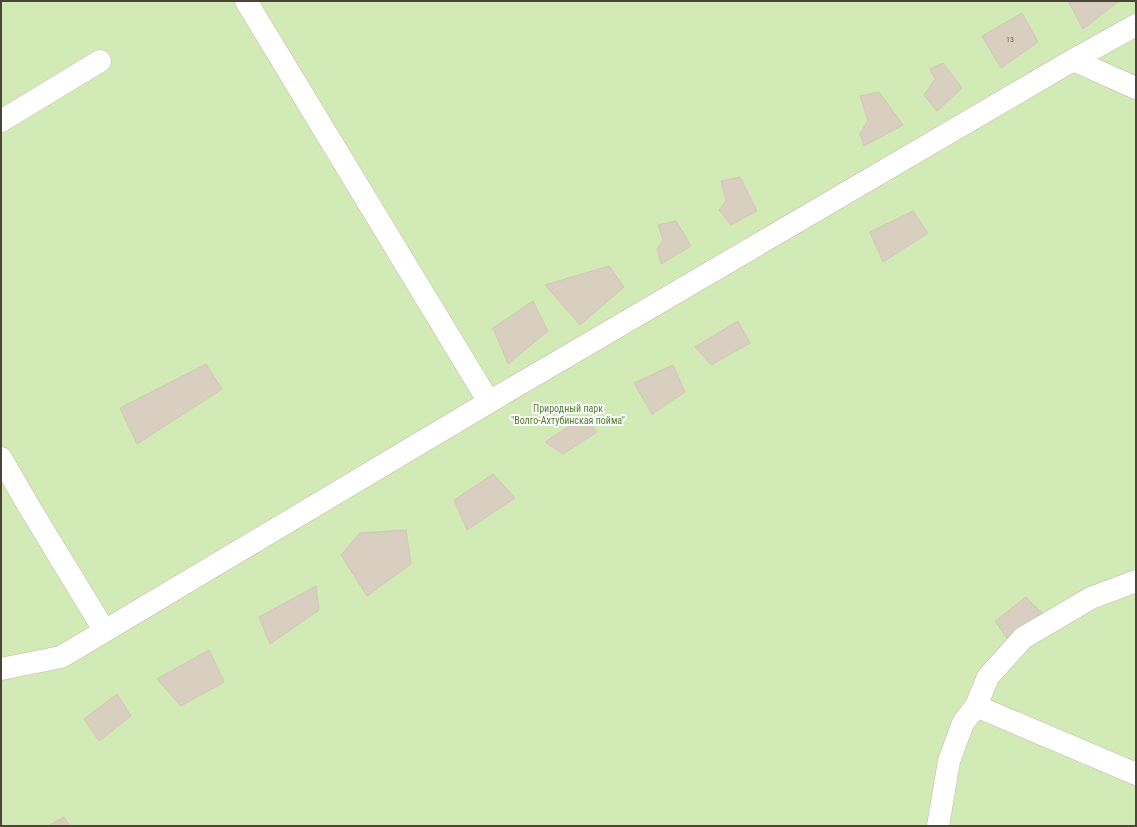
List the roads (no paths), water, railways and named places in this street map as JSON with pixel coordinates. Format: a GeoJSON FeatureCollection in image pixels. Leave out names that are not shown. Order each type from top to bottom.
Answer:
{"type":"FeatureCollection","features":[{"type":"Feature","properties":{"kind":"street"},"geometry":{"type":"LineString","coordinates":[[246,1],[489,402]]}},
{"type":"Feature","properties":{"kind":"street"},"geometry":{"type":"LineString","coordinates":[[1,669],[61,657],[489,402],[1073,60],[1136,25]]}},
{"type":"Feature","properties":{"kind":"street"},"geometry":{"type":"LineString","coordinates":[[1073,60],[1136,88]]}},
{"type":"Feature","properties":{"kind":"street"},"geometry":{"type":"LineString","coordinates":[[1,121],[100,61]]}},
{"type":"Feature","properties":{"kind":"street"},"geometry":{"type":"LineString","coordinates":[[1,458],[104,630]]}},
{"type":"Feature","properties":{"kind":"street"},"geometry":{"type":"LineString","coordinates":[[938,826],[949,761],[963,723],[976,706],[988,677],[1023,638],[1091,598],[1136,581]]}},
{"type":"Feature","properties":{"kind":"street"},"geometry":{"type":"LineString","coordinates":[[976,706],[1136,774]]}},
{"type":"Feature","properties":{"kind":"park label","name":"Природный парк \"Волго-Ахтубинская пойма\""},"geometry":{"type":"Point","coordinates":[568,414]}}]}
